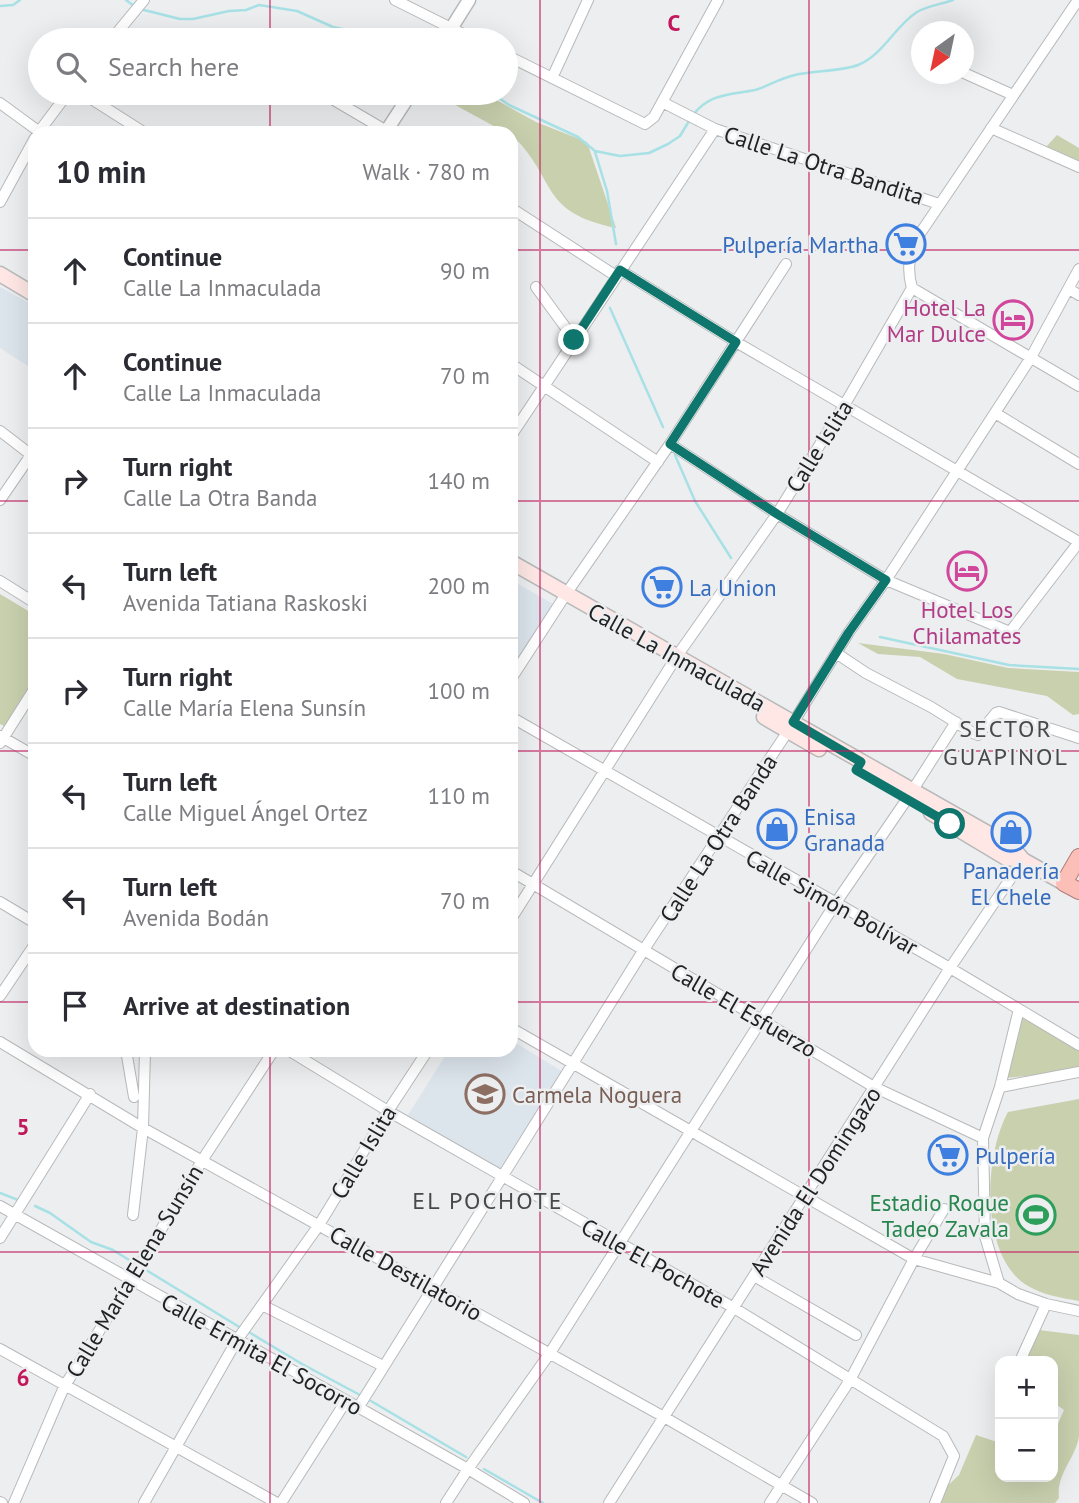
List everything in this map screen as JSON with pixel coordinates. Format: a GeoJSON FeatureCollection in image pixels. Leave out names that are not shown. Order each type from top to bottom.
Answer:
{"type":"FeatureCollection","features":[{"type":"Feature","properties":{"kind":"highway"},"geometry":{"type":"LineString","coordinates":[[1074,885],[1079,858]]}},
{"type":"Feature","properties":{"kind":"main road"},"geometry":{"type":"LineString","coordinates":[[0,274],[28,287]]}},
{"type":"Feature","properties":{"kind":"main road","name":"Calle La Inmaculada"},"geometry":{"type":"LineString","coordinates":[[518,567],[564,597]]}},
{"type":"Feature","properties":{"kind":"main road","name":"Calle La Inmaculada"},"geometry":{"type":"LineString","coordinates":[[518,574],[564,597],[909,795],[1006,858],[1023,860],[1074,885]]}},
{"type":"Feature","properties":{"kind":"street"},"geometry":{"type":"LineString","coordinates":[[395,0],[437,28]]}},
{"type":"Feature","properties":{"kind":"street"},"geometry":{"type":"LineString","coordinates":[[452,28],[469,0]]}},
{"type":"Feature","properties":{"kind":"street"},"geometry":{"type":"LineString","coordinates":[[552,78],[588,0]]}},
{"type":"Feature","properties":{"kind":"street"},"geometry":{"type":"LineString","coordinates":[[518,61],[645,124],[662,102],[718,0]]}},
{"type":"Feature","properties":{"kind":"street"},"geometry":{"type":"LineString","coordinates":[[1079,0],[939,204],[915,241],[909,257],[912,288],[1079,386]]}},
{"type":"Feature","properties":{"kind":"street"},"geometry":{"type":"LineString","coordinates":[[121,28],[142,3]]}},
{"type":"Feature","properties":{"kind":"street"},"geometry":{"type":"LineString","coordinates":[[974,77],[1013,95]]}},
{"type":"Feature","properties":{"kind":"street","name":"Calle La Otra Bandita"},"geometry":{"type":"LineString","coordinates":[[662,102],[712,128],[939,204]]}},
{"type":"Feature","properties":{"kind":"street"},"geometry":{"type":"LineString","coordinates":[[0,103],[28,126]]}},
{"type":"Feature","properties":{"kind":"street"},"geometry":{"type":"LineString","coordinates":[[44,126],[59,105]]}},
{"type":"Feature","properties":{"kind":"street"},"geometry":{"type":"LineString","coordinates":[[101,105],[134,126]]}},
{"type":"Feature","properties":{"kind":"street"},"geometry":{"type":"LineString","coordinates":[[342,105],[377,126]]}},
{"type":"Feature","properties":{"kind":"street"},"geometry":{"type":"LineString","coordinates":[[391,126],[404,105]]}},
{"type":"Feature","properties":{"kind":"street"},"geometry":{"type":"LineString","coordinates":[[518,425],[712,128]]}},
{"type":"Feature","properties":{"kind":"street"},"geometry":{"type":"LineString","coordinates":[[991,128],[1079,167]]}},
{"type":"Feature","properties":{"kind":"street"},"geometry":{"type":"LineString","coordinates":[[0,202],[28,152]]}},
{"type":"Feature","properties":{"kind":"street"},"geometry":{"type":"LineString","coordinates":[[518,212],[1079,542],[1010,632],[886,580],[777,514],[670,444]]}},
{"type":"Feature","properties":{"kind":"street"},"geometry":{"type":"LineString","coordinates":[[518,668],[670,444],[786,264]]}},
{"type":"Feature","properties":{"kind":"street","name":"Calle La Otra Banda"},"geometry":{"type":"LineString","coordinates":[[358,1408],[643,951],[791,727],[849,632],[886,580],[1030,359],[1079,269]]}},
{"type":"Feature","properties":{"kind":"street"},"geometry":{"type":"LineString","coordinates":[[536,287],[574,340]]}},
{"type":"Feature","properties":{"kind":"street","name":"Calle Islita"},"geometry":{"type":"LineString","coordinates":[[518,907],[675,660],[777,514],[912,288]]}},
{"type":"Feature","properties":{"kind":"street"},"geometry":{"type":"LineString","coordinates":[[1069,289],[1079,295]]}},
{"type":"Feature","properties":{"kind":"street"},"geometry":{"type":"LineString","coordinates":[[518,368],[658,461]]}},
{"type":"Feature","properties":{"kind":"street"},"geometry":{"type":"LineString","coordinates":[[995,413],[1079,464]]}},
{"type":"Feature","properties":{"kind":"street"},"geometry":{"type":"LineString","coordinates":[[0,431],[28,449]]}},
{"type":"Feature","properties":{"kind":"street"},"geometry":{"type":"LineString","coordinates":[[0,500],[28,459]]}},
{"type":"Feature","properties":{"kind":"street"},"geometry":{"type":"LineString","coordinates":[[0,580],[28,598]]}},
{"type":"Feature","properties":{"kind":"street"},"geometry":{"type":"LineString","coordinates":[[836,653],[866,673],[978,734],[999,712],[1079,738]]}},
{"type":"Feature","properties":{"kind":"street"},"geometry":{"type":"LineString","coordinates":[[28,698],[1,738],[28,752]]}},
{"type":"Feature","properties":{"kind":"street","name":"Calle Simón Bolívar"},"geometry":{"type":"LineString","coordinates":[[518,721],[950,968],[1079,1045]]}},
{"type":"Feature","properties":{"kind":"street"},"geometry":{"type":"LineString","coordinates":[[446,1503],[550,1353],[761,1019],[956,722]]}},
{"type":"Feature","properties":{"kind":"street","name":"Avenida El Domingazo"},"geometry":{"type":"LineString","coordinates":[[609,1503],[950,968],[1023,860]]}},
{"type":"Feature","properties":{"kind":"street","name":"Calle El Esfuerzo"},"geometry":{"type":"LineString","coordinates":[[518,876],[874,1087],[983,1138]]}},
{"type":"Feature","properties":{"kind":"street"},"geometry":{"type":"LineString","coordinates":[[0,902],[28,919]]}},
{"type":"Feature","properties":{"kind":"street"},"geometry":{"type":"LineString","coordinates":[[0,996],[28,954]]}},
{"type":"Feature","properties":{"kind":"street"},"geometry":{"type":"LineString","coordinates":[[999,1283],[985,1236],[983,1138],[1000,1087],[1019,1009]]}},
{"type":"Feature","properties":{"kind":"street"},"geometry":{"type":"LineString","coordinates":[[518,1032],[914,1259],[999,1283],[1018,1294],[1064,1310],[1079,1311]]}},
{"type":"Feature","properties":{"kind":"street","name":"Calle Destilatorio"},"geometry":{"type":"LineString","coordinates":[[0,1042],[143,1128],[550,1353],[812,1503]]}},
{"type":"Feature","properties":{"kind":"street"},"geometry":{"type":"LineString","coordinates":[[127,1057],[134,1097]]}},
{"type":"Feature","properties":{"kind":"street"},"geometry":{"type":"LineString","coordinates":[[133,1215],[143,1128],[145,1057]]}},
{"type":"Feature","properties":{"kind":"street","name":"Calle María Elena Sunsín"},"geometry":{"type":"LineString","coordinates":[[14,1503],[64,1387],[203,1159],[269,1057]]}},
{"type":"Feature","properties":{"kind":"street","name":"Calle El Pochote"},"geometry":{"type":"LineString","coordinates":[[299,1057],[503,1178],[733,1308],[943,1436],[954,1456],[935,1503]]}},
{"type":"Feature","properties":{"kind":"street","name":"Calle Islita"},"geometry":{"type":"LineString","coordinates":[[144,1503],[242,1333],[319,1225],[423,1057]]}},
{"type":"Feature","properties":{"kind":"street"},"geometry":{"type":"LineString","coordinates":[[1000,1087],[1079,1072]]}},
{"type":"Feature","properties":{"kind":"street"},"geometry":{"type":"LineString","coordinates":[[124,1116],[145,1076]]}},
{"type":"Feature","properties":{"kind":"street"},"geometry":{"type":"LineString","coordinates":[[0,1238],[90,1094]]}},
{"type":"Feature","properties":{"kind":"street","name":"Calle Ermita El Socorro"},"geometry":{"type":"LineString","coordinates":[[0,1206],[131,1280],[242,1333],[346,1401],[524,1503]]}},
{"type":"Feature","properties":{"kind":"street"},"geometry":{"type":"LineString","coordinates":[[770,1503],[850,1380],[914,1259],[944,1209]]}},
{"type":"Feature","properties":{"kind":"street"},"geometry":{"type":"LineString","coordinates":[[754,1276],[856,1335]]}},
{"type":"Feature","properties":{"kind":"street"},"geometry":{"type":"LineString","coordinates":[[1022,1356],[1046,1304]]}},
{"type":"Feature","properties":{"kind":"street"},"geometry":{"type":"LineString","coordinates":[[262,1305],[383,1366]]}},
{"type":"Feature","properties":{"kind":"street"},"geometry":{"type":"LineString","coordinates":[[0,1349],[64,1387],[279,1503],[346,1401]]}},
{"type":"Feature","properties":{"kind":"shaded area"},"geometry":{"type":"Polygon","coordinates":[[[0,287],[28,302],[28,366],[0,348],[0,287]]]}},
{"type":"Feature","properties":{"kind":"shaded area"},"geometry":{"type":"Polygon","coordinates":[[[518,584],[555,605],[518,660],[518,584]]]}},
{"type":"Feature","properties":{"kind":"shaded area","name":"Carmela Noguera"},"geometry":{"type":"Polygon","coordinates":[[[518,1044],[563,1072],[500,1172],[408,1115],[445,1057],[518,1057],[518,1044]]]}},
{"type":"Feature","properties":{"kind":"green space"},"geometry":{"type":"Polygon","coordinates":[[[456,105],[506,105],[536,122],[587,142],[616,228],[591,221],[561,204],[518,142],[518,126],[495,126],[456,105]]]}},
{"type":"Feature","properties":{"kind":"green space"},"geometry":{"type":"Polygon","coordinates":[[[1057,135],[1079,148],[1079,162],[1046,147],[1057,135]]]}},
{"type":"Feature","properties":{"kind":"green space"},"geometry":{"type":"Polygon","coordinates":[[[0,594],[28,611],[28,696],[8,728],[0,724],[0,594]]]}},
{"type":"Feature","properties":{"kind":"green space"},"geometry":{"type":"Polygon","coordinates":[[[858,643],[944,654],[1008,668],[1079,672],[1079,714],[1073,715],[1047,696],[957,679],[920,657],[878,654],[858,643]]]}},
{"type":"Feature","properties":{"kind":"green space"},"geometry":{"type":"Polygon","coordinates":[[[1019,1011],[1079,1046],[1079,1070],[1006,1078],[1019,1011]]]}},
{"type":"Feature","properties":{"kind":"green space","name":"Estadio Roque Tadeo Zavala"},"geometry":{"type":"Polygon","coordinates":[[[1079,1099],[1079,1301],[1034,1289],[1012,1272],[1001,1253],[994,1230],[991,1178],[994,1153],[1008,1112],[1079,1099]]]}},
{"type":"Feature","properties":{"kind":"green space"},"geometry":{"type":"Polygon","coordinates":[[[1039,1330],[1079,1335],[1079,1436],[1060,1481],[1059,1498],[1055,1503],[936,1503],[941,1492],[959,1475],[976,1435],[995,1441],[995,1482],[1058,1482],[1058,1424],[1064,1410],[1058,1406],[1058,1356],[1024,1356],[1039,1330]]]}},
{"type":"Feature","properties":{"kind":"waterway"},"geometry":{"type":"LineString","coordinates":[[0,6],[13,5],[20,0]]}},
{"type":"Feature","properties":{"kind":"waterway"},"geometry":{"type":"LineString","coordinates":[[126,0],[134,6]]}},
{"type":"Feature","properties":{"kind":"waterway"},"geometry":{"type":"LineString","coordinates":[[693,115],[706,103],[721,96],[755,90],[795,75],[858,65],[882,48],[917,12],[953,0]]}},
{"type":"Feature","properties":{"kind":"waterway"},"geometry":{"type":"LineString","coordinates":[[140,9],[180,19],[193,19],[246,10],[259,5],[297,11],[338,28]]}},
{"type":"Feature","properties":{"kind":"waterway"},"geometry":{"type":"LineString","coordinates":[[509,105],[578,137],[595,151],[620,156],[649,153],[668,144],[680,136],[689,121]]}},
{"type":"Feature","properties":{"kind":"waterway"},"geometry":{"type":"LineString","coordinates":[[595,152],[607,191],[616,244]]}},
{"type":"Feature","properties":{"kind":"waterway"},"geometry":{"type":"LineString","coordinates":[[610,308],[663,427]]}},
{"type":"Feature","properties":{"kind":"waterway"},"geometry":{"type":"LineString","coordinates":[[675,455],[695,501],[731,558]]}},
{"type":"Feature","properties":{"kind":"waterway"},"geometry":{"type":"LineString","coordinates":[[880,637],[1009,665],[1079,669]]}},
{"type":"Feature","properties":{"kind":"waterway"},"geometry":{"type":"LineString","coordinates":[[0,1193],[18,1200]]}},
{"type":"Feature","properties":{"kind":"waterway"},"geometry":{"type":"LineString","coordinates":[[35,1206],[50,1213],[91,1242],[113,1250],[134,1263]]}},
{"type":"Feature","properties":{"kind":"waterway"},"geometry":{"type":"LineString","coordinates":[[146,1270],[241,1328]]}},
{"type":"Feature","properties":{"kind":"waterway"},"geometry":{"type":"LineString","coordinates":[[247,1331],[360,1395]]}},
{"type":"Feature","properties":{"kind":"waterway"},"geometry":{"type":"LineString","coordinates":[[371,1401],[466,1457]]}},
{"type":"Feature","properties":{"kind":"waterway"},"geometry":{"type":"LineString","coordinates":[[484,1469],[543,1503]]}},
{"type":"Feature","properties":{"kind":"place","name":"Pulpería Martha"},"geometry":{"type":"Point","coordinates":[906,244]}},
{"type":"Feature","properties":{"kind":"place","name":"Hotel La Mar Dulce"},"geometry":{"type":"Point","coordinates":[1013,320]}},
{"type":"Feature","properties":{"kind":"place","name":"Hotel Los Chilamates"},"geometry":{"type":"Point","coordinates":[967,571]}},
{"type":"Feature","properties":{"kind":"place","name":"La Union"},"geometry":{"type":"Point","coordinates":[662,587]}},
{"type":"Feature","properties":{"kind":"place","name":"Enisa Granada"},"geometry":{"type":"Point","coordinates":[777,829]}},
{"type":"Feature","properties":{"kind":"place","name":"Panadería El Chele"},"geometry":{"type":"Point","coordinates":[1011,832]}},
{"type":"Feature","properties":{"kind":"place","name":"Carmela Noguera"},"geometry":{"type":"Point","coordinates":[485,1094]}},
{"type":"Feature","properties":{"kind":"place","name":"Pulpería"},"geometry":{"type":"Point","coordinates":[948,1155]}},
{"type":"Feature","properties":{"kind":"place","name":"Estadio Roque Tadeo Zavala"},"geometry":{"type":"Point","coordinates":[1036,1215]}},
{"type":"Feature","properties":{"kind":"district","name":"SECTOR GUAPINOL"},"geometry":{"type":"Point","coordinates":[1006,742]}},
{"type":"Feature","properties":{"kind":"district","name":"EL POCHOTE"},"geometry":{"type":"Point","coordinates":[488,1200]}},
{"type":"Feature","properties":{"kind":"route"},"geometry":{"type":"LineString","coordinates":[[574,340],[620,270],[736,342],[670,444],[777,514],[886,580],[849,632],[793,722],[861,762],[856,770],[950,824]]}}]}
